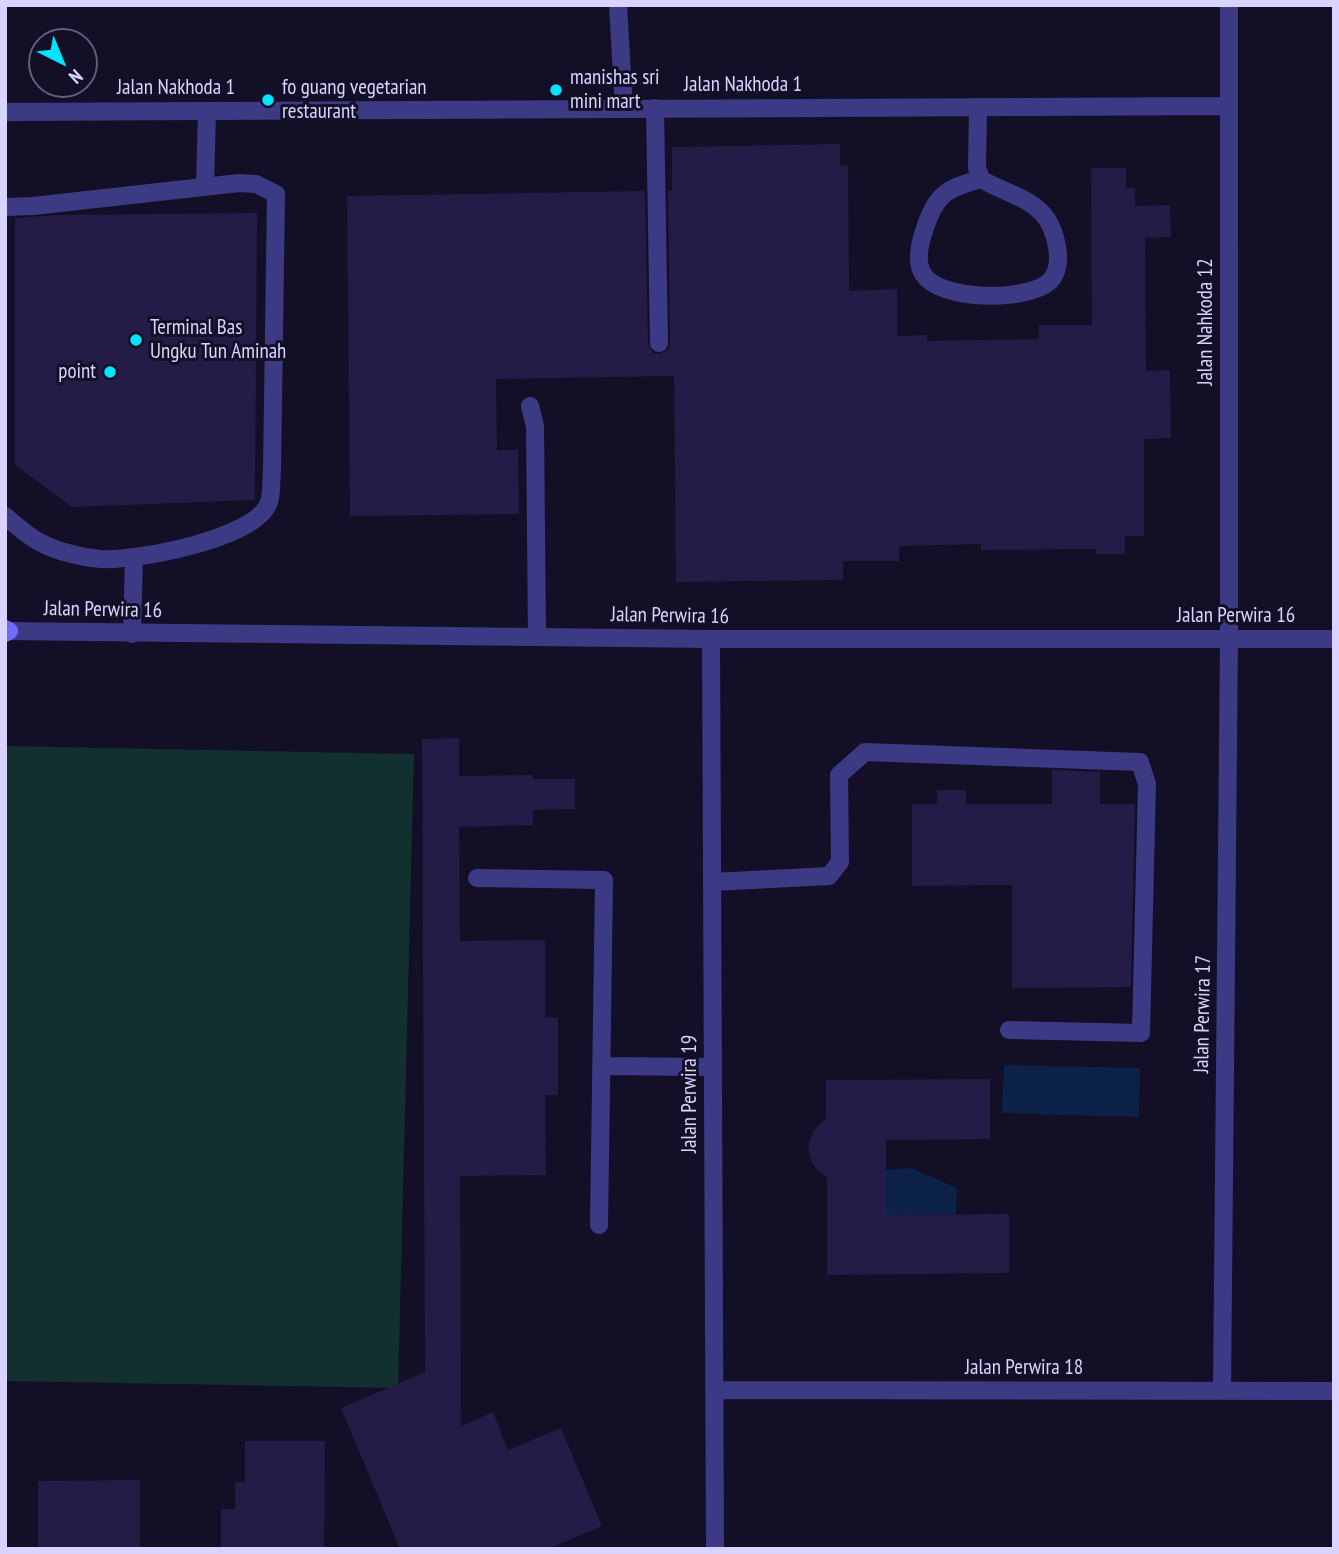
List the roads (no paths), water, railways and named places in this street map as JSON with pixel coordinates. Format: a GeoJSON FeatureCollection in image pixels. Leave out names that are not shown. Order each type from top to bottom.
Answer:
{"type":"FeatureCollection","features":[{"type":"Feature","properties":{"kind":"street"},"geometry":{"type":"LineString","coordinates":[[618,5],[624,109]]}},
{"type":"Feature","properties":{"kind":"street","name":"Jalan Nahkoda 12"},"geometry":{"type":"LineString","coordinates":[[1229,5],[1229,638]]}},
{"type":"Feature","properties":{"kind":"street","name":"Jalan Nakhoda 1"},"geometry":{"type":"LineString","coordinates":[[5,111],[1229,106]]}},
{"type":"Feature","properties":{"kind":"street"},"geometry":{"type":"LineString","coordinates":[[978,107],[977,168],[981,179],[1041,212],[1052,227],[1057,250],[1056,274],[1048,283],[1030,292],[960,294],[936,287],[922,273],[918,248],[929,215],[939,197],[956,186],[981,179]]}},
{"type":"Feature","properties":{"kind":"street"},"geometry":{"type":"LineString","coordinates":[[655,108],[659,343]]}},
{"type":"Feature","properties":{"kind":"street"},"geometry":{"type":"LineString","coordinates":[[205,187],[207,111]]}},
{"type":"Feature","properties":{"kind":"street"},"geometry":{"type":"LineString","coordinates":[[5,207],[239,183],[256,184],[276,194],[272,470],[269,504],[250,524],[206,542],[134,557],[101,559],[65,552],[34,541],[5,516]]}},
{"type":"Feature","properties":{"kind":"street"},"geometry":{"type":"LineString","coordinates":[[530,406],[535,426],[537,637]]}},
{"type":"Feature","properties":{"kind":"street"},"geometry":{"type":"LineString","coordinates":[[132,634],[134,557]]}},
{"type":"Feature","properties":{"kind":"street","name":"Jalan Perwira 16"},"geometry":{"type":"LineString","coordinates":[[6,631],[711,639],[1334,639]]}},
{"type":"Feature","properties":{"kind":"street","name":"Jalan Perwira 17"},"geometry":{"type":"LineString","coordinates":[[1222,1391],[1229,638]]}},
{"type":"Feature","properties":{"kind":"street","name":"Jalan Perwira 19"},"geometry":{"type":"LineString","coordinates":[[711,639],[715,1549]]}},
{"type":"Feature","properties":{"kind":"street"},"geometry":{"type":"LineString","coordinates":[[712,882],[829,876],[840,862],[839,775],[865,751],[1140,762],[1147,784],[1141,1033],[1009,1030]]}},
{"type":"Feature","properties":{"kind":"street"},"geometry":{"type":"LineString","coordinates":[[477,878],[604,880],[599,1225]]}},
{"type":"Feature","properties":{"kind":"street"},"geometry":{"type":"LineString","coordinates":[[601,1066],[712,1067]]}},
{"type":"Feature","properties":{"kind":"street","name":"Jalan Perwira 18"},"geometry":{"type":"LineString","coordinates":[[714,1390],[1334,1391]]}},
{"type":"Feature","properties":{"kind":"water"},"geometry":{"type":"Polygon","coordinates":[[[1004,1065],[1140,1068],[1139,1117],[1002,1113],[1004,1065]]]}},
{"type":"Feature","properties":{"kind":"water"},"geometry":{"type":"Polygon","coordinates":[[[911,1168],[957,1188],[956,1214],[886,1215],[886,1170],[911,1168]]]}},
{"type":"Feature","properties":{"kind":"place","name":"manishas sri mini mart"},"geometry":{"type":"Point","coordinates":[556,90]}},
{"type":"Feature","properties":{"kind":"place","name":"fo guang vegetarian restaurant"},"geometry":{"type":"Point","coordinates":[268,100]}},
{"type":"Feature","properties":{"kind":"place","name":"Terminal Bas Ungku Tun Aminah"},"geometry":{"type":"Point","coordinates":[136,340]}},
{"type":"Feature","properties":{"kind":"place","name":"point"},"geometry":{"type":"Point","coordinates":[110,372]}}]}
